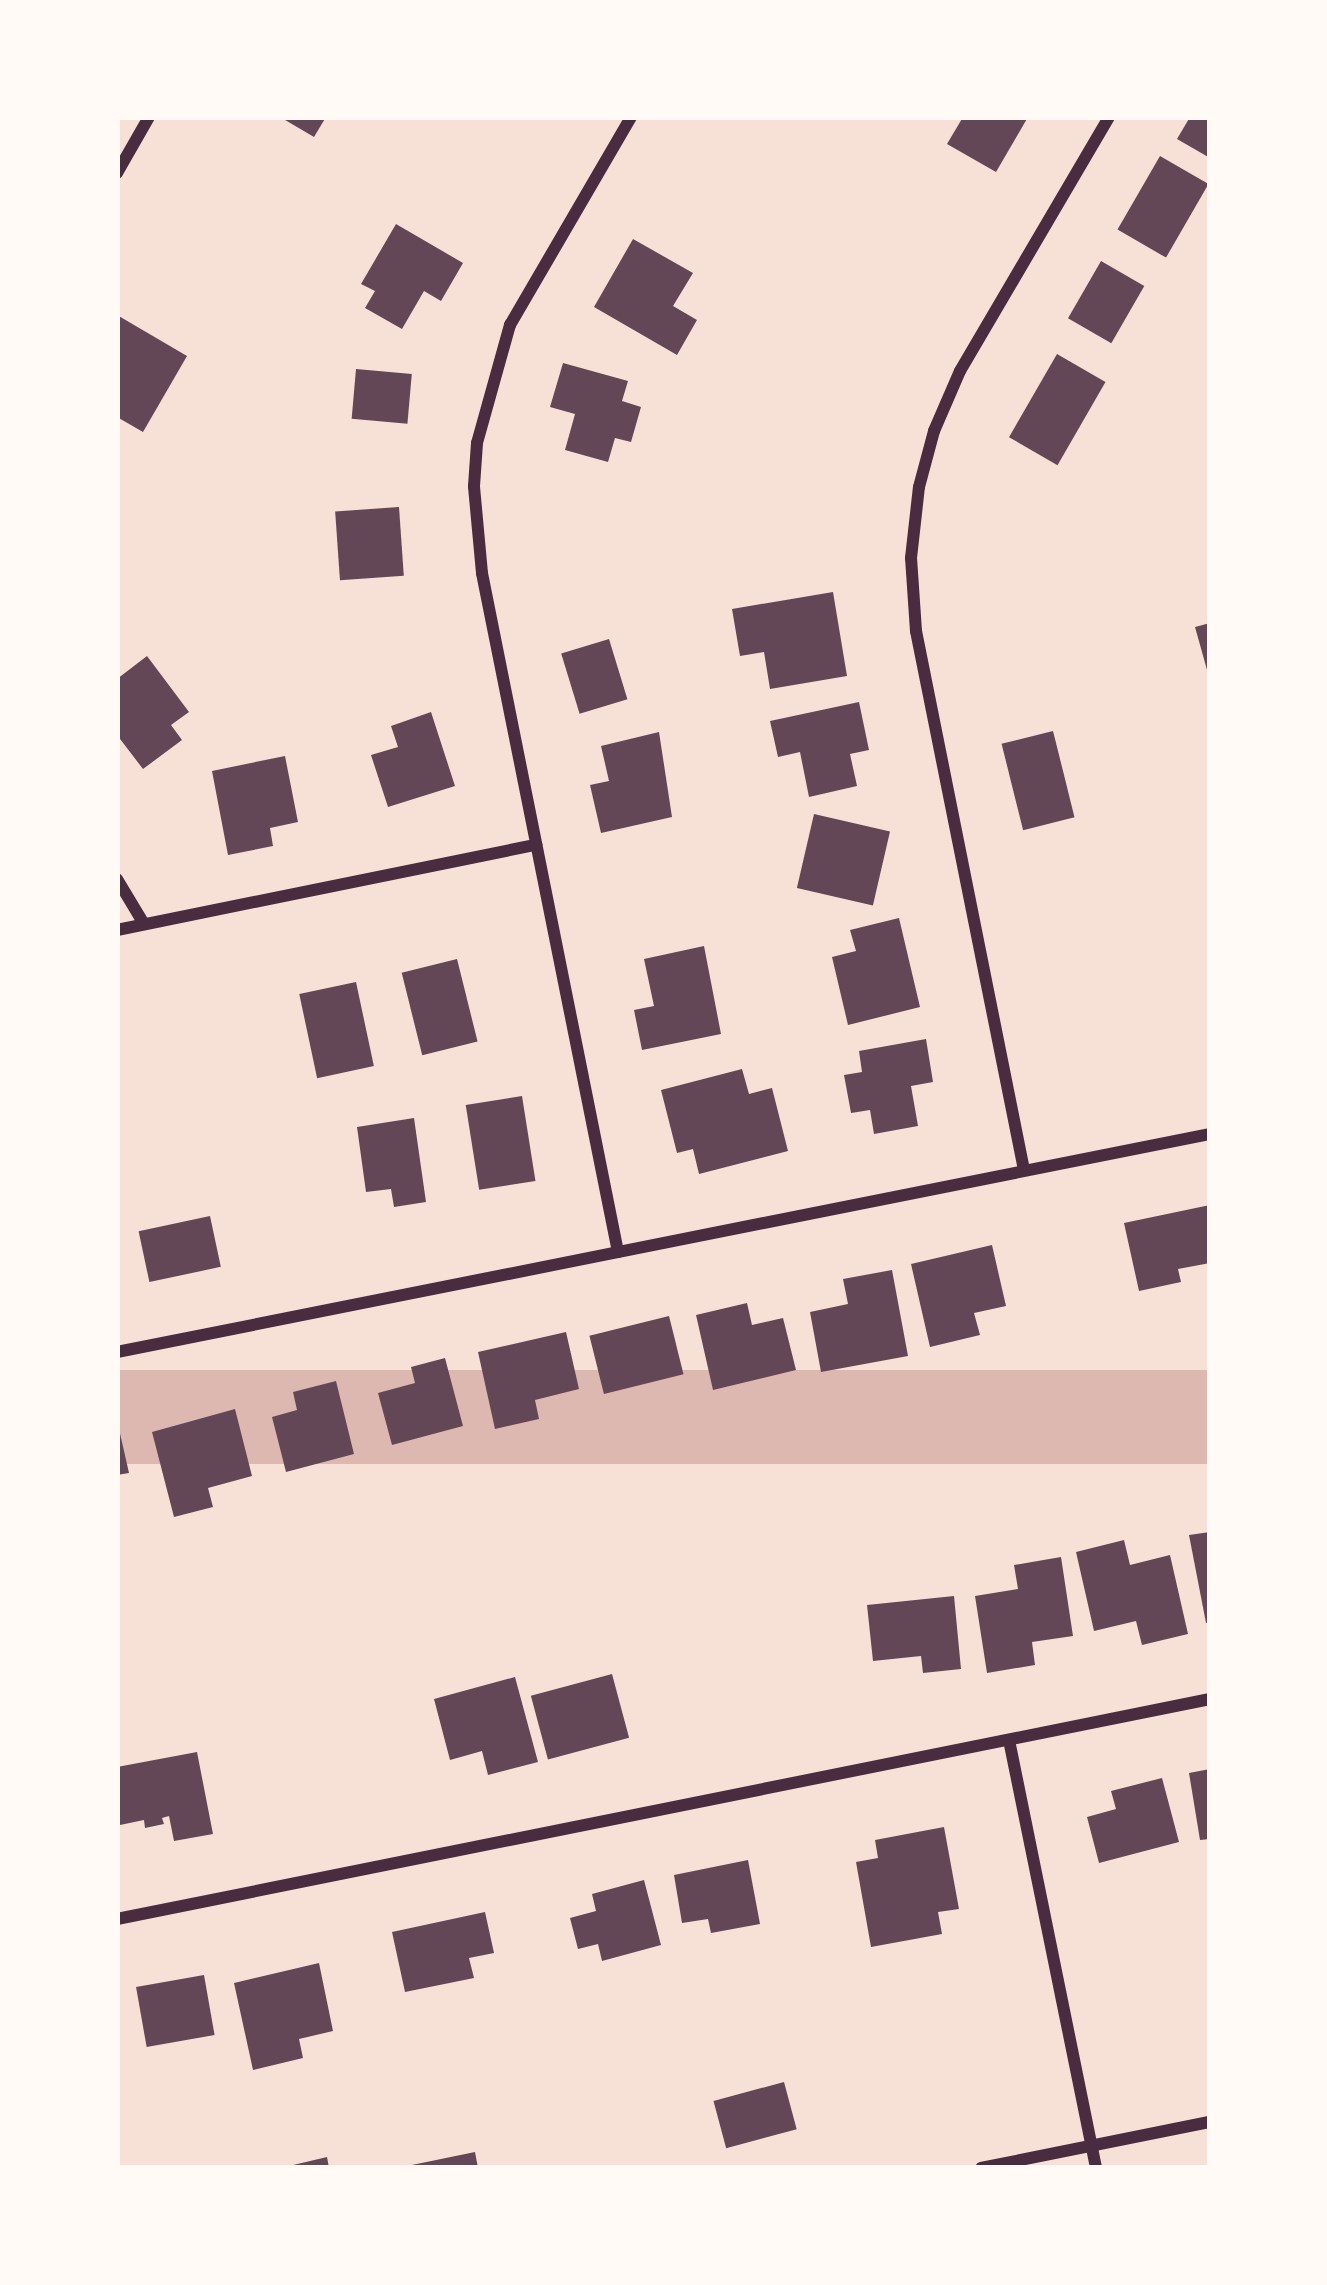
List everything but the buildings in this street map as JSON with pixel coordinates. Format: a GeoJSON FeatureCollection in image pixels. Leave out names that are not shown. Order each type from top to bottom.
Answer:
{"type":"FeatureCollection","features":[{"type":"Feature","properties":{"kind":"street"},"geometry":{"type":"LineString","coordinates":[[117,172],[149,117]]}},
{"type":"Feature","properties":{"kind":"street"},"geometry":{"type":"LineString","coordinates":[[618,1252],[482,573],[474,486],[477,443],[510,325],[631,117]]}},
{"type":"Feature","properties":{"kind":"street"},"geometry":{"type":"LineString","coordinates":[[1024,1170],[916,631],[911,559],[919,487],[934,431],[960,371],[1108,117]]}},
{"type":"Feature","properties":{"kind":"street"},"geometry":{"type":"LineString","coordinates":[[117,930],[536,845]]}},
{"type":"Feature","properties":{"kind":"street"},"geometry":{"type":"LineString","coordinates":[[117,879],[144,924]]}},
{"type":"Feature","properties":{"kind":"street"},"geometry":{"type":"LineString","coordinates":[[117,1352],[1210,1134]]}},
{"type":"Feature","properties":{"kind":"street"},"geometry":{"type":"LineString","coordinates":[[117,1919],[1210,1699]]}},
{"type":"Feature","properties":{"kind":"street"},"geometry":{"type":"LineString","coordinates":[[1009,1740],[1096,2168]]}},
{"type":"Feature","properties":{"kind":"street"},"geometry":{"type":"LineString","coordinates":[[981,2168],[1210,2122]]}},
{"type":"Feature","properties":{"kind":"shaded area"},"geometry":{"type":"Polygon","coordinates":[[[117,1370],[1210,1370],[1210,1464],[117,1464],[117,1370]]]}}]}
